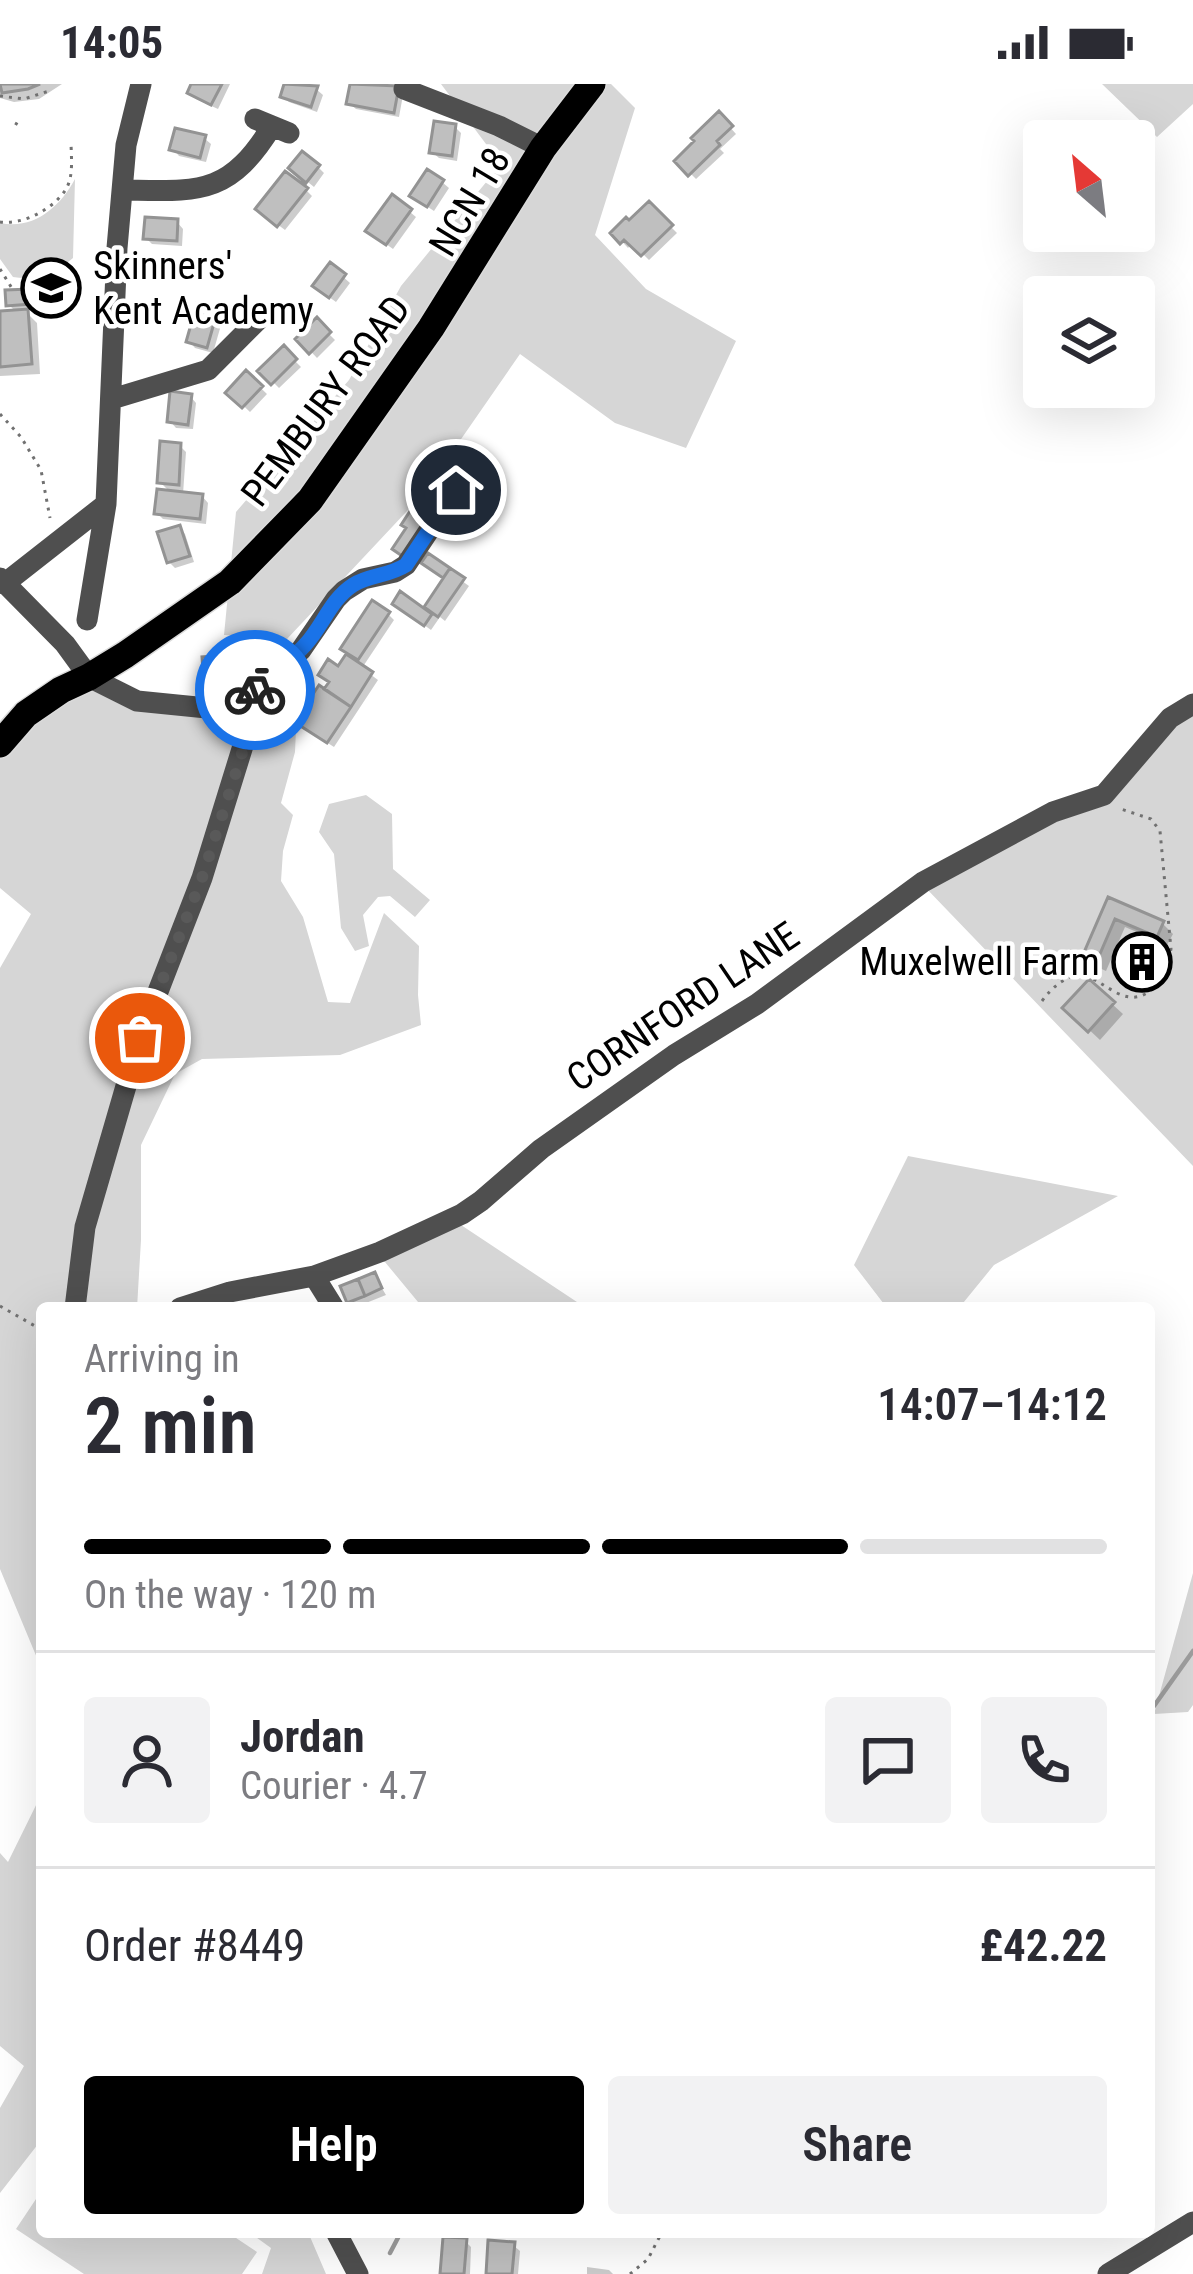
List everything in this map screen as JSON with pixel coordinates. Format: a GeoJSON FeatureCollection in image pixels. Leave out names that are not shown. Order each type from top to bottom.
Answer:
{"type":"FeatureCollection","features":[{"type":"Feature","properties":{"kind":"main road","name":"PEMBURY ROAD"},"geometry":{"type":"LineString","coordinates":[[0,744],[26,714],[230,582],[310,500],[431,328],[543,148],[592,84]]}},
{"type":"Feature","properties":{"kind":"street"},"geometry":{"type":"LineString","coordinates":[[88,620],[106,504],[126,145],[141,84]]}},
{"type":"Feature","properties":{"kind":"street"},"geometry":{"type":"LineString","coordinates":[[404,89],[543,148]]}},
{"type":"Feature","properties":{"kind":"street"},"geometry":{"type":"LineString","coordinates":[[122,190],[191,190],[215,184],[234,174],[254,154],[272,126]]}},
{"type":"Feature","properties":{"kind":"street"},"geometry":{"type":"LineString","coordinates":[[112,398],[208,370],[263,315]]}},
{"type":"Feature","properties":{"kind":"street"},"geometry":{"type":"LineString","coordinates":[[237,711],[259,684],[302,650],[344,591],[406,565],[456,490]]}},
{"type":"Feature","properties":{"kind":"street"},"geometry":{"type":"LineString","coordinates":[[77,1302],[85,1227],[140,1038],[202,878],[246,736],[237,711],[137,701],[89,677],[65,644],[2,581],[106,504]]}},
{"type":"Feature","properties":{"kind":"street"},"geometry":{"type":"LineString","coordinates":[[1104,795],[1169,718],[1193,704]]}},
{"type":"Feature","properties":{"kind":"street","name":"CORNFORD LANE"},"geometry":{"type":"LineString","coordinates":[[231,1300],[380,1252],[462,1214],[541,1149],[674,1055],[757,1004],[923,882],[1053,812],[1104,795]]}},
{"type":"Feature","properties":{"kind":"street"},"geometry":{"type":"LineString","coordinates":[[314,1276],[330,1302]]}},
{"type":"Feature","properties":{"kind":"street"},"geometry":{"type":"LineString","coordinates":[[1108,2274],[1193,2222]]}},
{"type":"Feature","properties":{"kind":"street"},"geometry":{"type":"LineString","coordinates":[[339,2238],[358,2274]]}},
{"type":"Feature","properties":{"kind":"path"},"geometry":{"type":"LineString","coordinates":[[0,97],[24,99],[49,91]]}},
{"type":"Feature","properties":{"kind":"path"},"geometry":{"type":"LineString","coordinates":[[15,123],[22,127]]}},
{"type":"Feature","properties":{"kind":"path"},"geometry":{"type":"LineString","coordinates":[[0,222],[50,207],[68,187],[71,141]]}},
{"type":"Feature","properties":{"kind":"path"},"geometry":{"type":"LineString","coordinates":[[0,269],[13,290]]}},
{"type":"Feature","properties":{"kind":"path"},"geometry":{"type":"LineString","coordinates":[[0,415],[22,437],[41,470],[50,518]]}},
{"type":"Feature","properties":{"kind":"path"},"geometry":{"type":"LineString","coordinates":[[1042,1001],[1064,979],[1081,973],[1122,996],[1136,998],[1148,994],[1167,967],[1171,949],[1160,831],[1151,819],[1117,807],[1104,795]]}},
{"type":"Feature","properties":{"kind":"path"},"geometry":{"type":"LineString","coordinates":[[0,1306],[36,1327]]}},
{"type":"Feature","properties":{"kind":"path"},"geometry":{"type":"LineString","coordinates":[[630,2274],[649,2259],[659,2238]]}},
{"type":"Feature","properties":{"kind":"shaded area"},"geometry":{"type":"Polygon","coordinates":[[[441,84],[611,84],[635,108],[595,235],[646,289],[736,341],[686,448],[615,423],[520,354],[423,494],[287,639],[224,635],[236,512],[349,380],[401,286],[501,164],[441,84]]]}},
{"type":"Feature","properties":{"kind":"shaded area"},"geometry":{"type":"Polygon","coordinates":[[[1102,84],[1193,84],[1193,104],[1157,137],[1155,120],[1139,120],[1102,84]]]}},
{"type":"Feature","properties":{"kind":"shaded area"},"geometry":{"type":"Polygon","coordinates":[[[75,179],[73,258],[45,275],[13,277],[0,259],[0,223],[35,220],[62,199],[75,179]]]}},
{"type":"Feature","properties":{"kind":"shaded area"},"geometry":{"type":"Polygon","coordinates":[[[299,661],[295,752],[281,803],[293,815],[281,881],[303,917],[328,1002],[350,1003],[384,913],[419,946],[421,1025],[340,1055],[202,1059],[175,1074],[141,1145],[137,1302],[36,1302],[36,1656],[0,1569],[0,968],[31,914],[0,888],[0,750],[78,687],[240,715],[299,661]]]}},
{"type":"Feature","properties":{"kind":"shaded area"},"geometry":{"type":"Polygon","coordinates":[[[1193,704],[1193,1166],[923,885],[1104,795],[1193,704]]]}},
{"type":"Feature","properties":{"kind":"shaded area"},"geometry":{"type":"Polygon","coordinates":[[[366,795],[392,814],[393,869],[430,900],[415,917],[390,896],[378,897],[363,915],[369,946],[355,951],[341,928],[334,854],[319,832],[329,804],[366,795]]]}},
{"type":"Feature","properties":{"kind":"shaded area"},"geometry":{"type":"Polygon","coordinates":[[[908,1156],[1118,1196],[994,1265],[964,1302],[882,1302],[854,1265],[908,1156]]]}},
{"type":"Feature","properties":{"kind":"shaded area"},"geometry":{"type":"Polygon","coordinates":[[[455,1221],[577,1302],[418,1302],[380,1256],[455,1221]]]}},
{"type":"Feature","properties":{"kind":"shaded area"},"geometry":{"type":"Polygon","coordinates":[[[1193,1573],[1193,1705],[1188,1712],[1155,1710],[1193,1573]]]}},
{"type":"Feature","properties":{"kind":"shaded area"},"geometry":{"type":"Polygon","coordinates":[[[36,1805],[36,2147],[0,2193],[0,2108],[24,2066],[0,2046],[0,1853],[8,1862],[36,1805]]]}},
{"type":"Feature","properties":{"kind":"shaded area"},"geometry":{"type":"Polygon","coordinates":[[[36,2199],[36,2238],[236,2238],[257,2252],[242,2274],[84,2274],[16,2229],[36,2199]]]}},
{"type":"Feature","properties":{"kind":"shaded area"},"geometry":{"type":"Polygon","coordinates":[[[257,2238],[311,2238],[326,2274],[262,2274],[271,2248],[257,2238]]]}},
{"type":"Feature","properties":{"kind":"building"},"geometry":{"type":"Polygon","coordinates":[[[0,84],[40,84],[2,93],[0,84]]]}},
{"type":"Feature","properties":{"kind":"building"},"geometry":{"type":"Polygon","coordinates":[[[191,84],[222,84],[211,105],[187,93],[191,84]]]}},
{"type":"Feature","properties":{"kind":"building"},"geometry":{"type":"Polygon","coordinates":[[[284,84],[318,86],[311,107],[280,97],[284,84]]]}},
{"type":"Feature","properties":{"kind":"building"},"geometry":{"type":"Polygon","coordinates":[[[350,84],[399,86],[394,113],[346,104],[350,84]]]}},
{"type":"Feature","properties":{"kind":"building"},"geometry":{"type":"Polygon","coordinates":[[[719,111],[733,126],[688,176],[674,161],[719,111]]]}},
{"type":"Feature","properties":{"kind":"building"},"geometry":{"type":"Polygon","coordinates":[[[434,121],[456,124],[452,156],[429,153],[434,121]]]}},
{"type":"Feature","properties":{"kind":"building"},"geometry":{"type":"Polygon","coordinates":[[[175,128],[206,135],[200,158],[169,150],[175,128]]]}},
{"type":"Feature","properties":{"kind":"building"},"geometry":{"type":"Polygon","coordinates":[[[302,151],[320,165],[306,183],[288,168],[302,151]]]}},
{"type":"Feature","properties":{"kind":"building"},"geometry":{"type":"Polygon","coordinates":[[[427,169],[444,180],[427,207],[409,196],[427,169]]]}},
{"type":"Feature","properties":{"kind":"building"},"geometry":{"type":"Polygon","coordinates":[[[285,171],[308,188],[277,227],[255,209],[285,171]]]}},
{"type":"Feature","properties":{"kind":"building"},"geometry":{"type":"Polygon","coordinates":[[[392,194],[412,209],[386,245],[365,231],[392,194]]]}},
{"type":"Feature","properties":{"kind":"building"},"geometry":{"type":"Polygon","coordinates":[[[649,201],[673,225],[641,256],[610,233],[649,201]]]}},
{"type":"Feature","properties":{"kind":"building"},"geometry":{"type":"Polygon","coordinates":[[[145,217],[178,219],[177,241],[143,239],[145,217]]]}},
{"type":"Feature","properties":{"kind":"building"},"geometry":{"type":"Polygon","coordinates":[[[330,262],[346,274],[329,298],[312,286],[330,262]]]}},
{"type":"Feature","properties":{"kind":"building"},"geometry":{"type":"Polygon","coordinates":[[[31,289],[32,304],[6,306],[5,290],[31,289]]]}},
{"type":"Feature","properties":{"kind":"building"},"geometry":{"type":"Polygon","coordinates":[[[197,303],[218,309],[207,348],[186,342],[197,303]]]}},
{"type":"Feature","properties":{"kind":"building"},"geometry":{"type":"Polygon","coordinates":[[[28,309],[32,364],[0,367],[0,311],[28,309]]]}},
{"type":"Feature","properties":{"kind":"building"},"geometry":{"type":"Polygon","coordinates":[[[317,317],[331,332],[309,354],[295,339],[317,317]]]}},
{"type":"Feature","properties":{"kind":"building"},"geometry":{"type":"Polygon","coordinates":[[[284,345],[297,359],[271,385],[257,371],[284,345]]]}},
{"type":"Feature","properties":{"kind":"building"},"geometry":{"type":"Polygon","coordinates":[[[246,370],[263,386],[242,408],[225,393],[246,370]]]}},
{"type":"Feature","properties":{"kind":"building"},"geometry":{"type":"Polygon","coordinates":[[[170,391],[192,394],[188,425],[167,422],[170,391]]]}},
{"type":"Feature","properties":{"kind":"building"},"geometry":{"type":"Polygon","coordinates":[[[160,441],[181,443],[179,485],[157,483],[160,441]]]}},
{"type":"Feature","properties":{"kind":"building"},"geometry":{"type":"Polygon","coordinates":[[[157,489],[203,494],[200,519],[154,514],[157,489]]]}},
{"type":"Feature","properties":{"kind":"building"},"geometry":{"type":"Polygon","coordinates":[[[425,504],[436,511],[405,558],[392,549],[412,508],[419,512],[425,504]]]}},
{"type":"Feature","properties":{"kind":"building"},"geometry":{"type":"Polygon","coordinates":[[[180,525],[190,556],[167,563],[157,532],[180,525]]]}},
{"type":"Feature","properties":{"kind":"building"},"geometry":{"type":"Polygon","coordinates":[[[428,553],[450,568],[443,578],[421,563],[428,553]]]}},
{"type":"Feature","properties":{"kind":"building"},"geometry":{"type":"Polygon","coordinates":[[[450,568],[465,578],[438,617],[424,607],[450,568]]]}},
{"type":"Feature","properties":{"kind":"building"},"geometry":{"type":"Polygon","coordinates":[[[400,591],[432,614],[424,626],[392,604],[400,591]]]}},
{"type":"Feature","properties":{"kind":"building"},"geometry":{"type":"Polygon","coordinates":[[[372,600],[390,612],[358,660],[340,649],[372,600]]]}},
{"type":"Feature","properties":{"kind":"building"},"geometry":{"type":"Polygon","coordinates":[[[346,654],[373,672],[351,707],[324,689],[329,682],[318,675],[328,659],[338,666],[346,654]]]}},
{"type":"Feature","properties":{"kind":"building"},"geometry":{"type":"Polygon","coordinates":[[[228,655],[230,682],[204,684],[202,657],[228,655]]]}},
{"type":"Feature","properties":{"kind":"building"},"geometry":{"type":"Polygon","coordinates":[[[319,685],[351,707],[327,743],[299,725],[319,685]]]}},
{"type":"Feature","properties":{"kind":"building"},"geometry":{"type":"Polygon","coordinates":[[[1108,897],[1164,921],[1157,937],[1115,919],[1096,963],[1082,957],[1108,897]]]}},
{"type":"Feature","properties":{"kind":"building","name":"Muxelwell Farm"},"geometry":{"type":"Polygon","coordinates":[[[1155,942],[1165,946],[1149,985],[1121,974],[1134,943],[1151,950],[1155,942]]]}},
{"type":"Feature","properties":{"kind":"building"},"geometry":{"type":"Polygon","coordinates":[[[1089,979],[1115,1002],[1088,1032],[1062,1008],[1089,979]]]}},
{"type":"Feature","properties":{"kind":"building"},"geometry":{"type":"Polygon","coordinates":[[[375,1272],[382,1288],[365,1296],[358,1279],[375,1272]]]}},
{"type":"Feature","properties":{"kind":"building"},"geometry":{"type":"Polygon","coordinates":[[[358,1279],[365,1296],[347,1302],[340,1286],[358,1279]]]}},
{"type":"Feature","properties":{"kind":"building"},"geometry":{"type":"Polygon","coordinates":[[[443,2238],[467,2238],[464,2274],[440,2274],[443,2238]]]}},
{"type":"Feature","properties":{"kind":"building"},"geometry":{"type":"Polygon","coordinates":[[[488,2240],[515,2242],[512,2274],[486,2274],[488,2240]]]}},
{"type":"Feature","properties":{"kind":"waterway"},"geometry":{"type":"LineString","coordinates":[[1155,1705],[1193,1651]]}},
{"type":"Feature","properties":{"kind":"waterway"},"geometry":{"type":"LineString","coordinates":[[390,2253],[398,2238]]}},
{"type":"Feature","properties":{"kind":"way so far"},"geometry":{"type":"LineString","coordinates":[[140,1038],[202,878],[241,757],[246,736],[237,711],[255,690]]}},
{"type":"Feature","properties":{"kind":"place","name":"Skinners' Kent Academy"},"geometry":{"type":"Point","coordinates":[51,288]}},
{"type":"Feature","properties":{"kind":"place","name":"Muxelwell Farm"},"geometry":{"type":"Point","coordinates":[1142,962]}},
{"type":"Feature","properties":{"kind":"route"},"geometry":{"type":"LineString","coordinates":[[255,690],[302,650],[344,591],[406,565],[456,490]]}}]}
